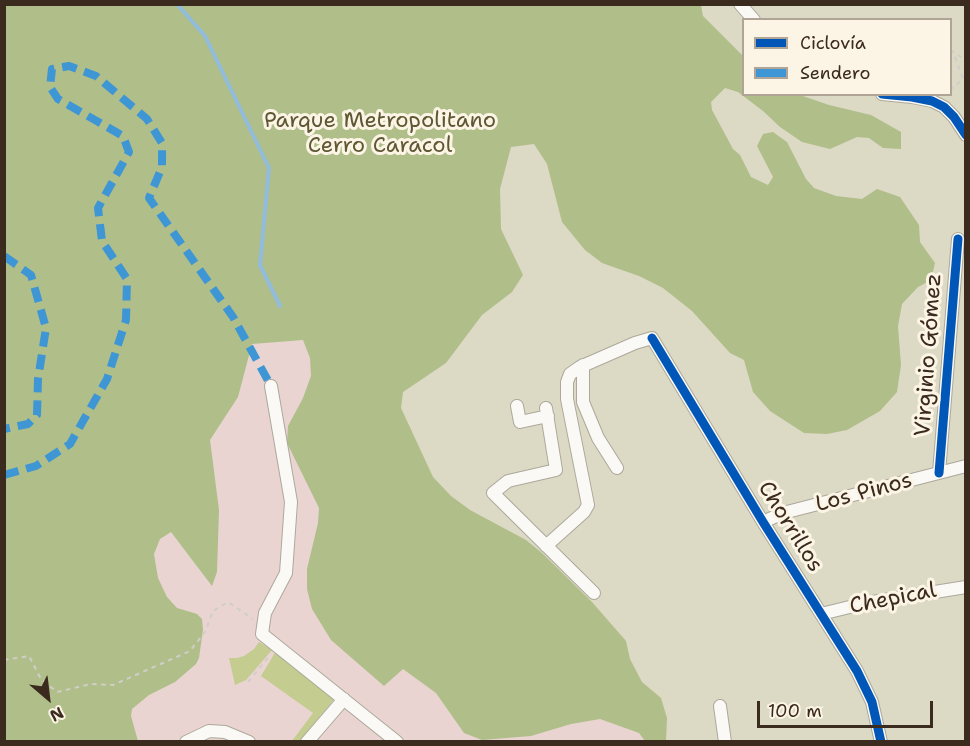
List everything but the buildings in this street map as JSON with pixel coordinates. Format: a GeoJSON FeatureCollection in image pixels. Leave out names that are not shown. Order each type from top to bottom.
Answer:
{"type":"FeatureCollection","features":[{"type":"Feature","properties":{"kind":"street"},"geometry":{"type":"LineString","coordinates":[[740,4],[752,18]]}},
{"type":"Feature","properties":{"kind":"street"},"geometry":{"type":"LineString","coordinates":[[902,96],[932,101],[944,108],[954,117],[966,135]]}},
{"type":"Feature","properties":{"kind":"street","name":"Virginio Gómez"},"geometry":{"type":"LineString","coordinates":[[939,473],[958,239]]}},
{"type":"Feature","properties":{"kind":"street","name":"Chorrillos"},"geometry":{"type":"LineString","coordinates":[[583,365],[652,338],[847,653],[872,702],[881,741]]}},
{"type":"Feature","properties":{"kind":"street"},"geometry":{"type":"LineString","coordinates":[[583,365],[583,402],[598,438],[617,468]]}},
{"type":"Feature","properties":{"kind":"street"},"geometry":{"type":"LineString","coordinates":[[546,546],[588,507],[567,399],[567,382],[570,374],[583,365]]}},
{"type":"Feature","properties":{"kind":"street"},"geometry":{"type":"LineString","coordinates":[[271,386],[291,502],[286,573],[265,614],[262,634],[397,741]]}},
{"type":"Feature","properties":{"kind":"street"},"geometry":{"type":"LineString","coordinates":[[517,406],[520,422],[547,412],[556,470],[508,481],[493,494],[594,593]]}},
{"type":"Feature","properties":{"kind":"street","name":"Los Pinos"},"geometry":{"type":"LineString","coordinates":[[764,522],[783,513],[966,466]]}},
{"type":"Feature","properties":{"kind":"street","name":"Chepical"},"geometry":{"type":"LineString","coordinates":[[821,614],[866,603],[966,587]]}},
{"type":"Feature","properties":{"kind":"street"},"geometry":{"type":"LineString","coordinates":[[307,741],[344,699]]}},
{"type":"Feature","properties":{"kind":"street"},"geometry":{"type":"LineString","coordinates":[[720,705],[725,741]]}},
{"type":"Feature","properties":{"kind":"street"},"geometry":{"type":"LineString","coordinates":[[186,741],[209,731],[225,732],[249,741]]}},
{"type":"Feature","properties":{"kind":"path"},"geometry":{"type":"LineString","coordinates":[[952,51],[966,60]]}},
{"type":"Feature","properties":{"kind":"path"},"geometry":{"type":"LineString","coordinates":[[952,51],[963,79],[952,89]]}},
{"type":"Feature","properties":{"kind":"path"},"geometry":{"type":"LineString","coordinates":[[4,660],[29,656],[41,679],[57,692],[91,684],[113,685],[190,651],[205,632],[213,611],[228,602],[252,617],[262,634]]}},
{"type":"Feature","properties":{"kind":"path"},"geometry":{"type":"LineString","coordinates":[[248,682],[270,656]]}},
{"type":"Feature","properties":{"kind":"shaded area"},"geometry":{"type":"Polygon","coordinates":[[[303,340],[310,358],[311,376],[303,398],[315,497],[319,508],[318,523],[392,679],[403,669],[429,686],[464,733],[482,740],[600,719],[639,733],[645,741],[138,742],[131,716],[132,709],[149,695],[175,682],[196,664],[203,630],[197,614],[177,608],[167,597],[158,579],[154,554],[160,539],[171,532],[197,568],[218,546],[219,510],[210,440],[238,397],[252,344],[303,340]]]}},
{"type":"Feature","properties":{"kind":"green space","name":"Parque Metropolitano Cerro Caracol"},"geometry":{"type":"Polygon","coordinates":[[[4,5],[701,5],[703,16],[742,55],[742,95],[725,88],[711,102],[712,110],[751,177],[768,185],[773,177],[757,146],[763,134],[773,132],[787,142],[806,179],[814,188],[836,196],[862,199],[877,189],[900,197],[919,225],[920,242],[935,263],[931,280],[918,287],[902,304],[898,326],[901,365],[897,392],[880,411],[847,430],[827,434],[804,433],[770,411],[753,392],[744,360],[730,353],[692,311],[663,288],[639,276],[602,263],[585,250],[562,222],[547,164],[534,144],[511,147],[500,189],[501,229],[523,275],[512,292],[482,315],[446,363],[403,392],[401,408],[433,477],[451,496],[470,510],[526,540],[542,553],[592,602],[626,641],[630,659],[642,682],[661,698],[667,718],[666,741],[645,741],[639,733],[600,719],[571,724],[531,736],[482,740],[464,733],[436,693],[403,669],[384,686],[331,640],[312,609],[307,589],[307,569],[318,523],[319,508],[287,443],[288,426],[303,398],[311,376],[310,358],[303,340],[252,344],[238,397],[210,440],[219,510],[217,572],[212,586],[171,532],[160,539],[154,554],[158,578],[167,597],[177,608],[197,614],[202,619],[203,630],[196,664],[175,682],[149,695],[132,709],[131,716],[138,741],[5,741],[4,5]]]}},
{"type":"Feature","properties":{"kind":"green space"},"geometry":{"type":"Polygon","coordinates":[[[743,96],[803,96],[871,115],[901,132],[901,149],[883,148],[869,138],[857,137],[830,149],[802,142],[780,127],[743,96]]]}},
{"type":"Feature","properties":{"kind":"green space"},"geometry":{"type":"Polygon","coordinates":[[[259,642],[272,650],[246,680],[235,685],[229,658],[244,656],[259,642]]]}},
{"type":"Feature","properties":{"kind":"green space"},"geometry":{"type":"Polygon","coordinates":[[[276,651],[336,697],[300,741],[292,741],[313,713],[261,676],[276,651]]]}},
{"type":"Feature","properties":{"kind":"waterway"},"geometry":{"type":"LineString","coordinates":[[177,4],[205,36],[269,168],[260,265],[280,306]]}},
{"type":"Feature","properties":{"kind":"marked path"},"geometry":{"type":"LineString","coordinates":[[4,475],[36,466],[70,444],[107,379],[126,320],[127,279],[102,241],[98,208],[129,152],[123,136],[58,99],[50,87],[52,69],[69,66],[96,76],[147,119],[162,143],[162,167],[149,198],[233,317],[271,386]]}},
{"type":"Feature","properties":{"kind":"marked path"},"geometry":{"type":"LineString","coordinates":[[4,256],[31,275],[46,328],[38,379],[37,415],[28,424],[4,429]]}},
{"type":"Feature","properties":{"kind":"cycle path"},"geometry":{"type":"LineString","coordinates":[[902,96],[932,101],[944,107],[966,135]]}},
{"type":"Feature","properties":{"kind":"cycle path"},"geometry":{"type":"LineString","coordinates":[[939,473],[958,239]]}},
{"type":"Feature","properties":{"kind":"cycle path"},"geometry":{"type":"LineString","coordinates":[[652,338],[763,522],[857,671],[872,702],[881,742]]}}]}
